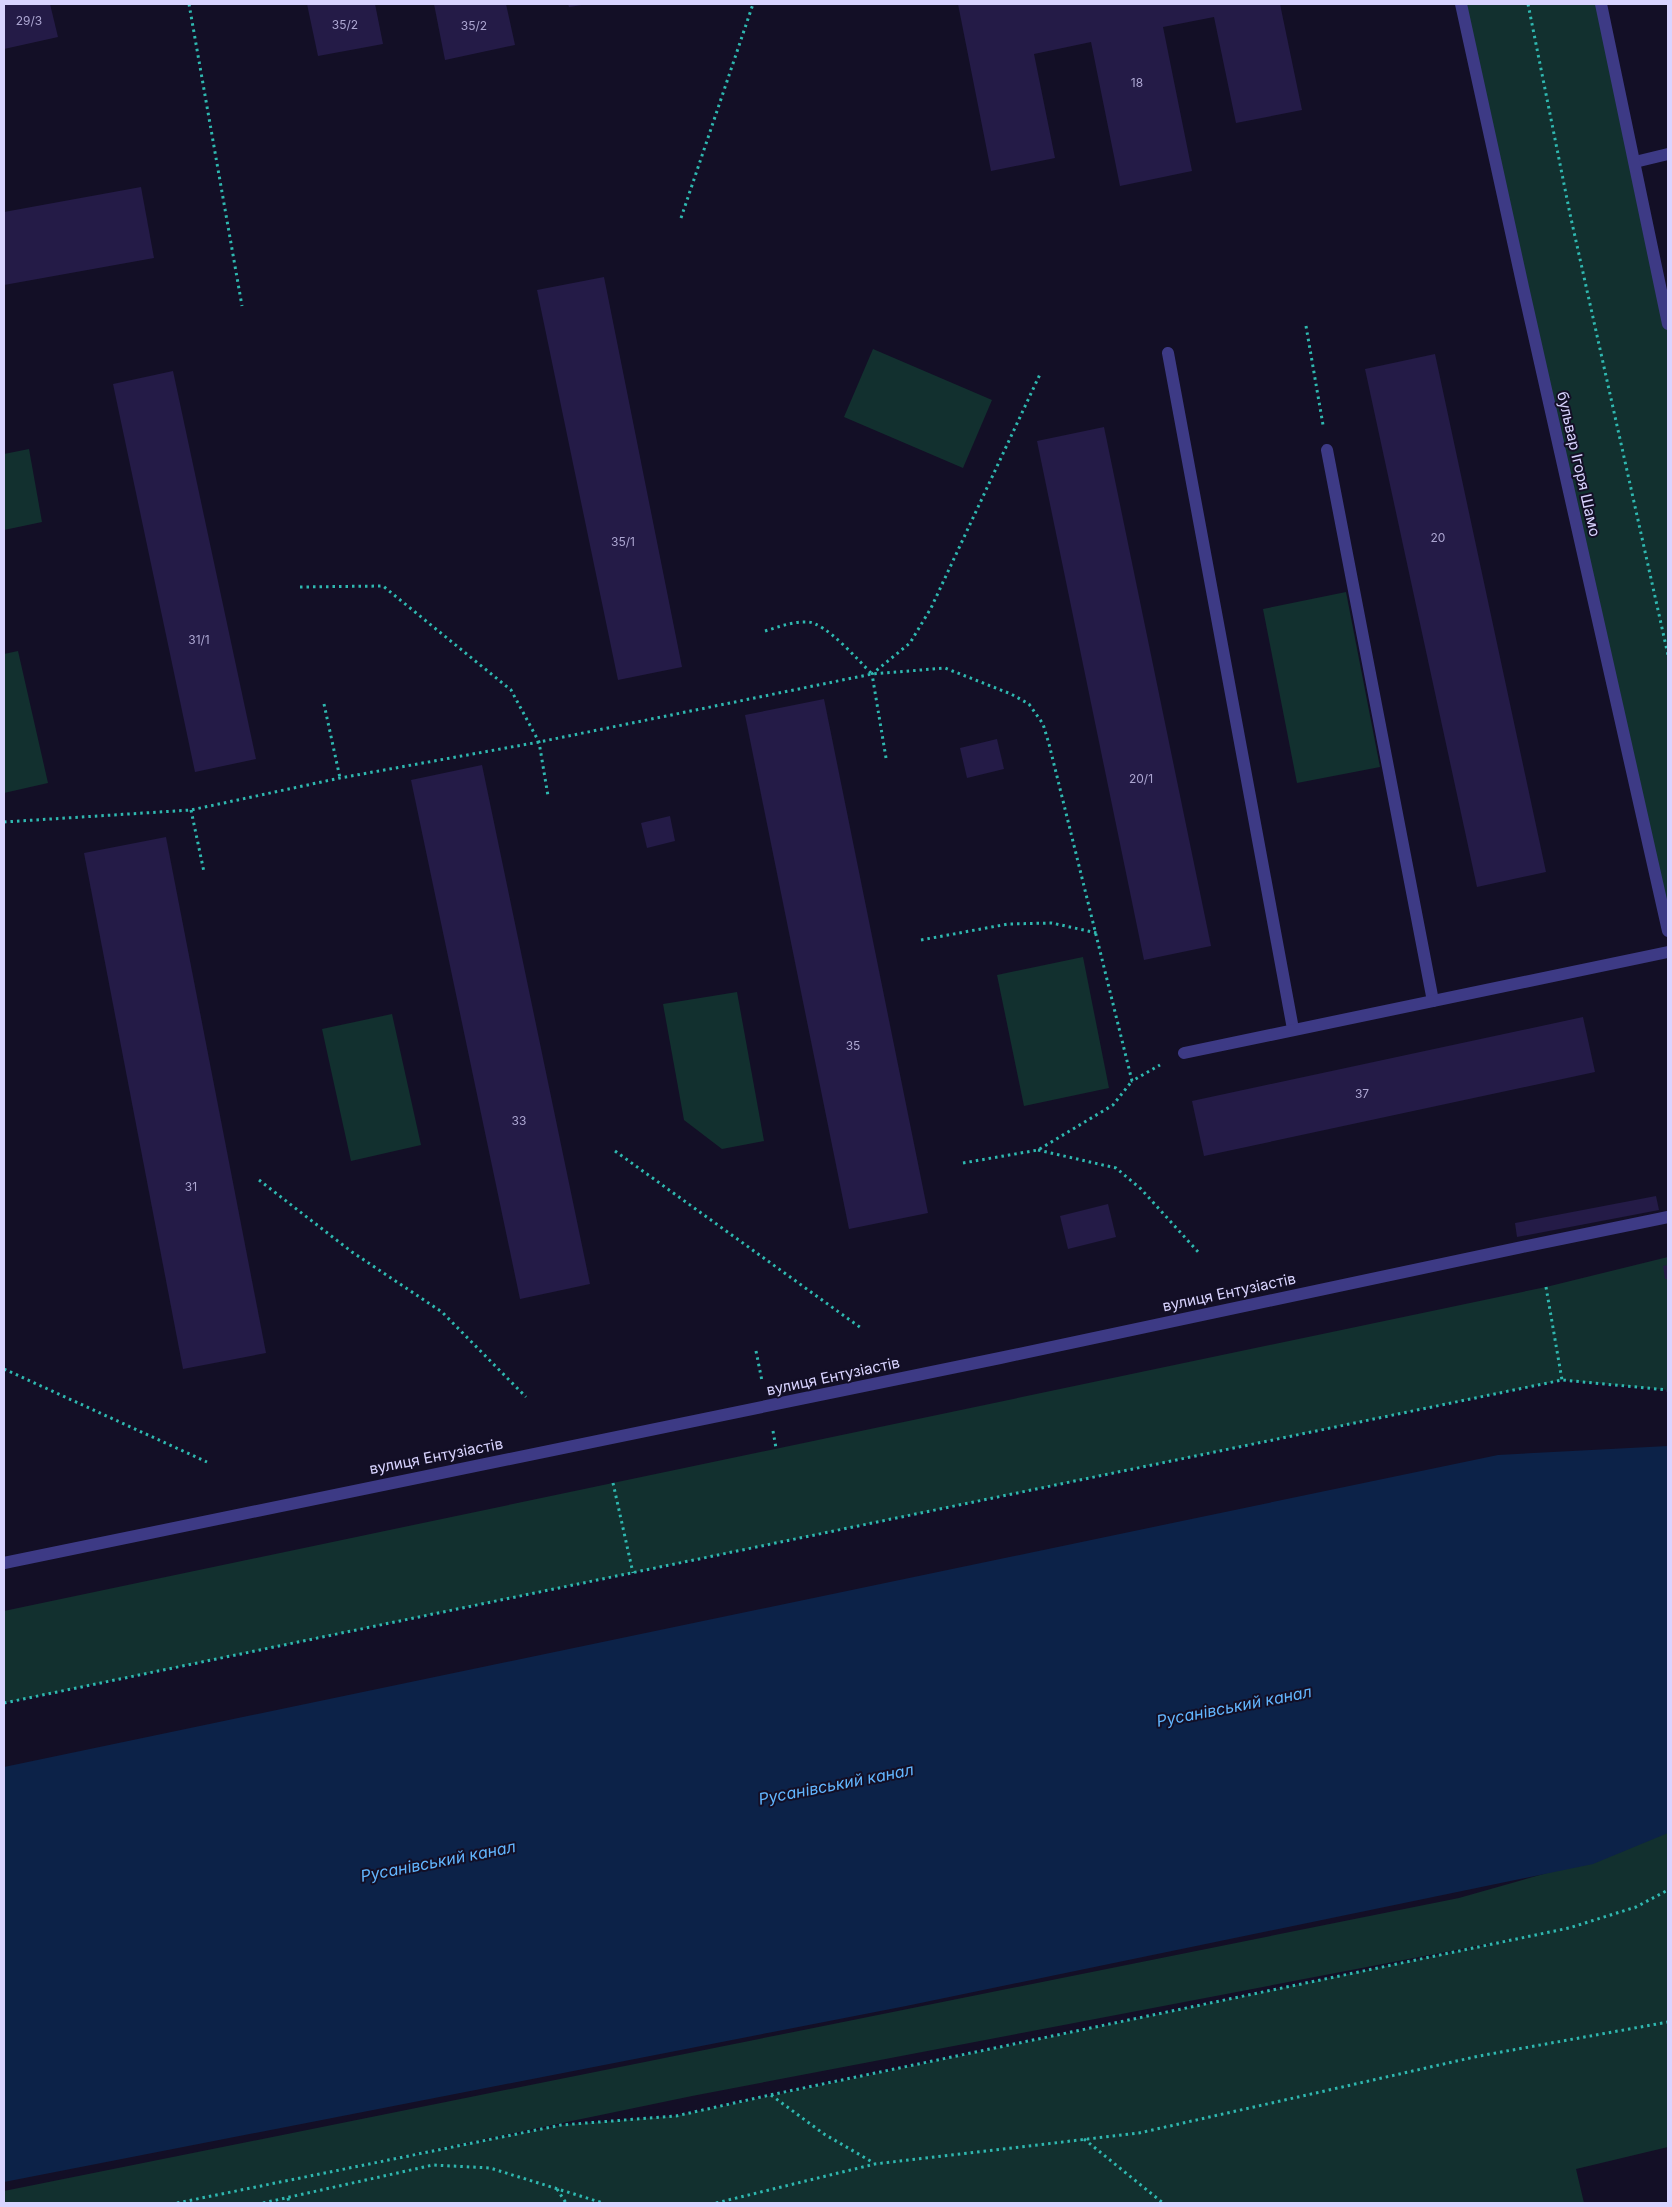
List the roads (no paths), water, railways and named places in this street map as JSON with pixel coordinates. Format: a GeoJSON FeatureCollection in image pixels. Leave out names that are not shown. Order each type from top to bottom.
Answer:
{"type":"FeatureCollection","features":[{"type":"Feature","properties":{"kind":"street","name":"бульвар Ігоря Шамо"},"geometry":{"type":"LineString","coordinates":[[1461,4],[1668,931]]}},
{"type":"Feature","properties":{"kind":"street"},"geometry":{"type":"LineString","coordinates":[[1602,4],[1668,324]]}},
{"type":"Feature","properties":{"kind":"street"},"geometry":{"type":"LineString","coordinates":[[1635,162],[1668,154]]}},
{"type":"Feature","properties":{"kind":"street"},"geometry":{"type":"LineString","coordinates":[[1168,353],[1293,1029]]}},
{"type":"Feature","properties":{"kind":"street"},"geometry":{"type":"LineString","coordinates":[[1327,450],[1433,1001]]}},
{"type":"Feature","properties":{"kind":"street"},"geometry":{"type":"LineString","coordinates":[[1184,1053],[1668,952]]}},
{"type":"Feature","properties":{"kind":"street","name":"вулиця Ентузіастів"},"geometry":{"type":"LineString","coordinates":[[4,1563],[327,1494],[998,1358],[1436,1264],[1668,1217]]}},
{"type":"Feature","properties":{"kind":"water","name":"Русанівський канал"},"geometry":{"type":"Polygon","coordinates":[[[1668,1446],[1668,1833],[1593,1864],[906,2006],[4,2182],[4,1767],[1498,1455],[1668,1446]]]}}]}
